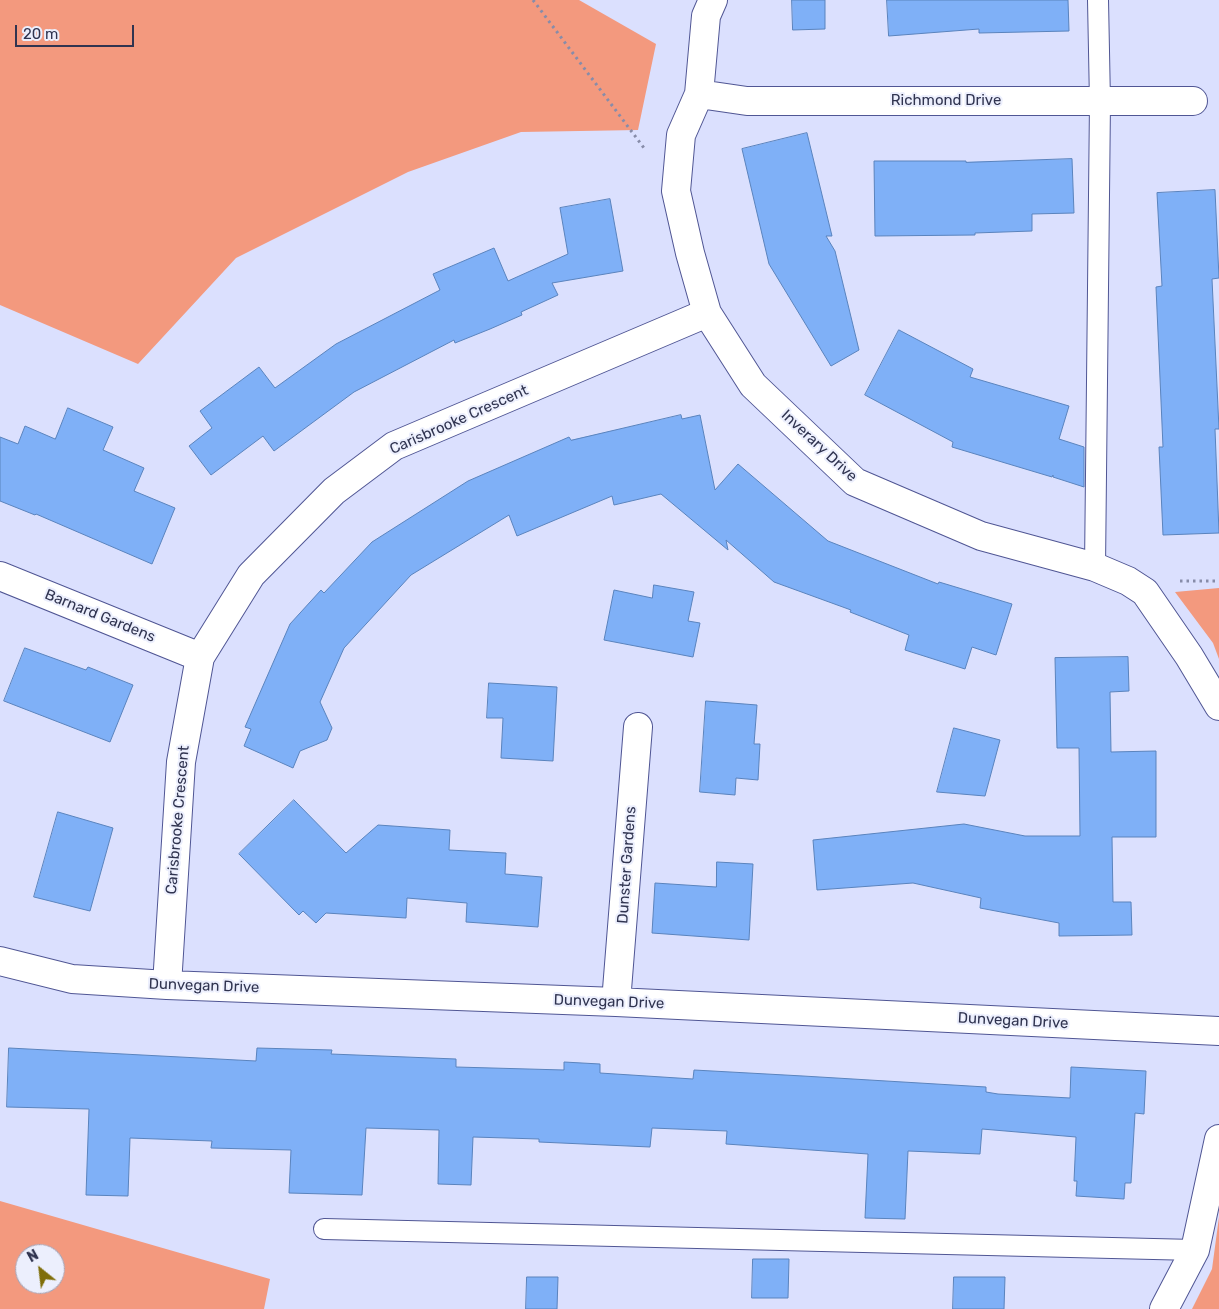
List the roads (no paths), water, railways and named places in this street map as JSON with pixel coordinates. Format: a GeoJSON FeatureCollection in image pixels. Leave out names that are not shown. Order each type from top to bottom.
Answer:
{"type":"FeatureCollection","features":[{"type":"Feature","properties":{"kind":"street","name":"Inverary Drive"},"geometry":{"type":"LineString","coordinates":[[713,0],[706,16],[699,94],[680,135],[676,191],[690,253],[707,313],[753,384],[855,482],[981,536],[1095,567],[1128,581],[1145,592],[1189,656],[1219,706]]}},
{"type":"Feature","properties":{"kind":"street","name":"Richmond Drive"},"geometry":{"type":"LineString","coordinates":[[699,94],[747,101],[1193,101]]}},
{"type":"Feature","properties":{"kind":"street","name":"Carisbrooke Crescent"},"geometry":{"type":"LineString","coordinates":[[167,985],[180,762],[200,657],[251,575],[334,491],[394,446],[707,313]]}},
{"type":"Feature","properties":{"kind":"street","name":"Barnard Gardens"},"geometry":{"type":"LineString","coordinates":[[0,576],[200,657]]}},
{"type":"Feature","properties":{"kind":"street","name":"Dunster Gardens"},"geometry":{"type":"LineString","coordinates":[[616,1002],[638,727]]}},
{"type":"Feature","properties":{"kind":"street","name":"Dunvegan Drive"},"geometry":{"type":"LineString","coordinates":[[0,961],[72,979],[167,985],[616,1002],[1219,1032]]}},
{"type":"Feature","properties":{"kind":"street"},"geometry":{"type":"LineString","coordinates":[[1164,1309],[1196,1250],[1219,1139]]}},
{"type":"Feature","properties":{"kind":"lane"},"geometry":{"type":"LineString","coordinates":[[1095,567],[1100,102],[1098,0]]}},
{"type":"Feature","properties":{"kind":"lane"},"geometry":{"type":"LineString","coordinates":[[324,1229],[1196,1250]]}}]}
